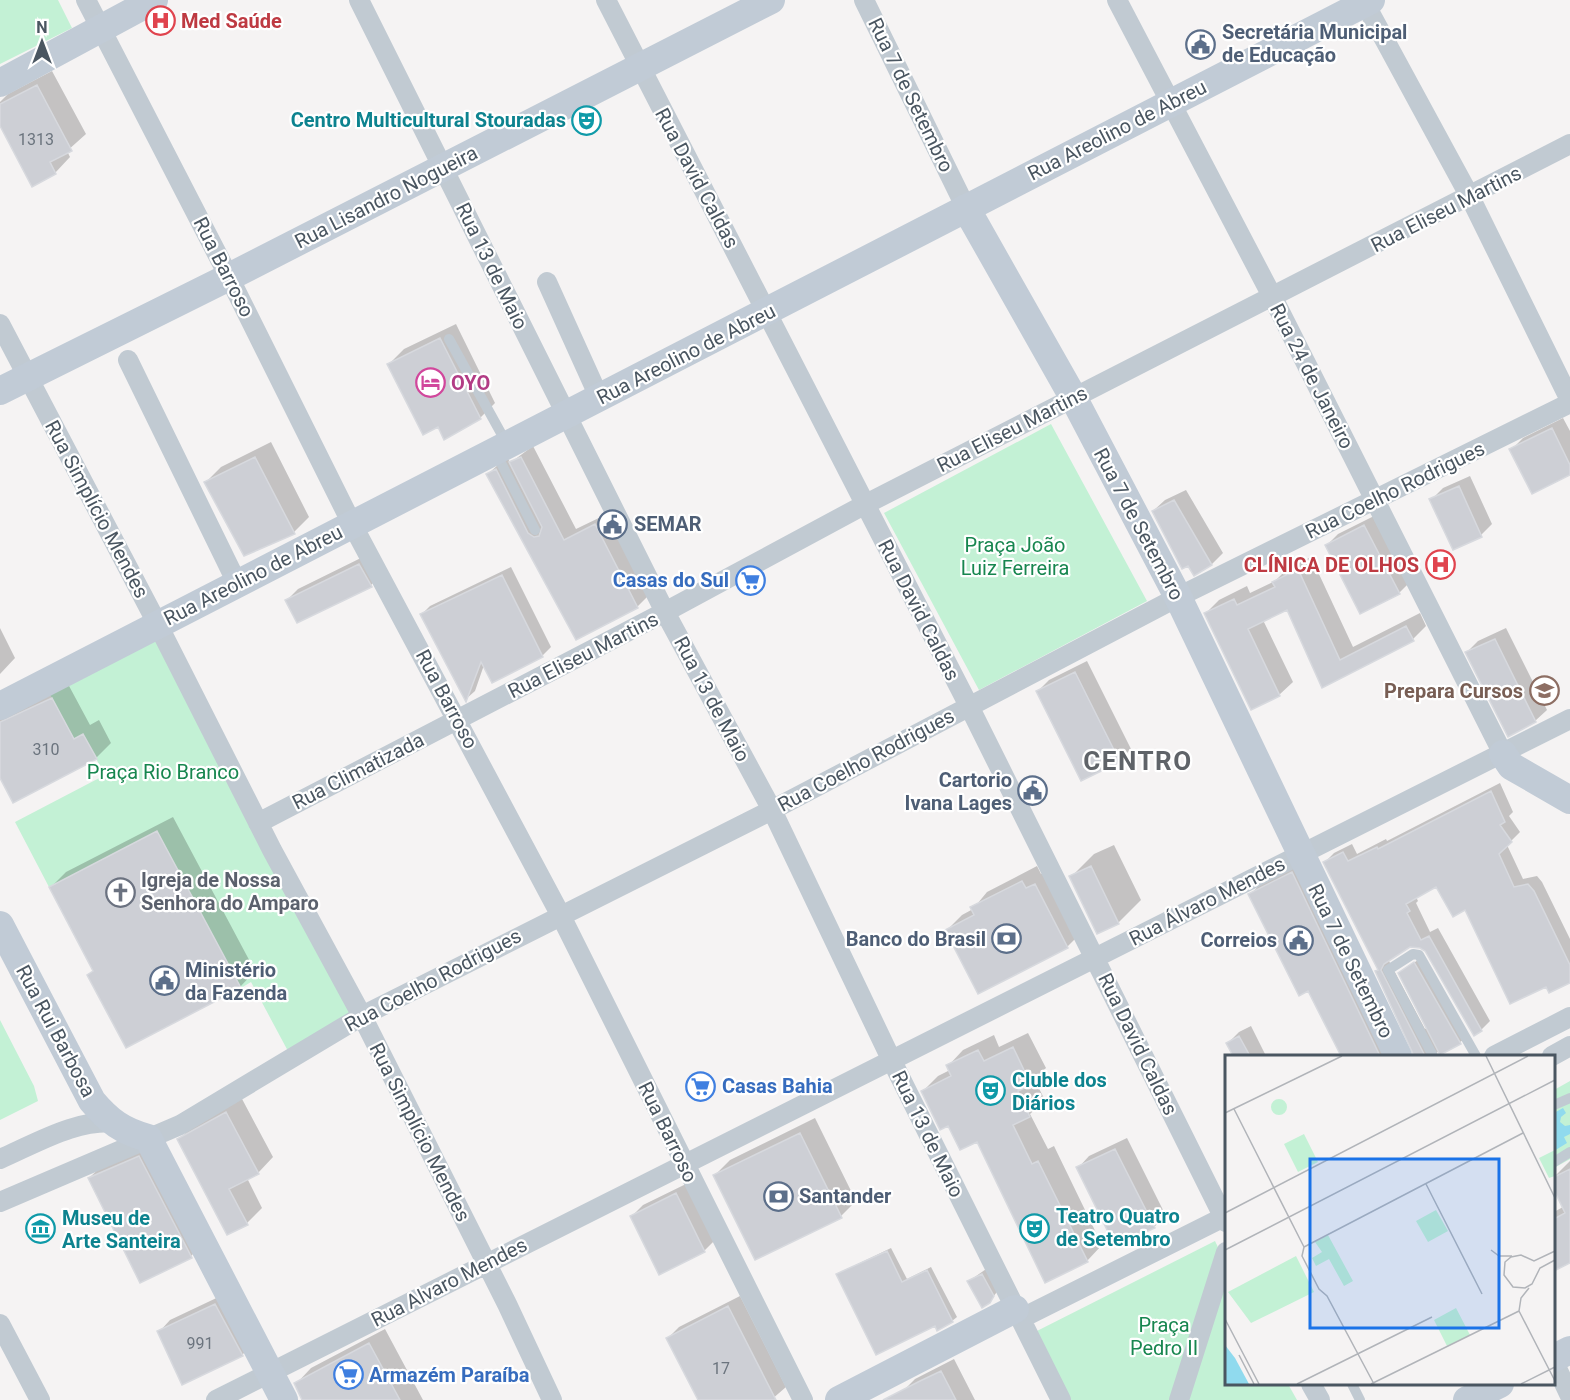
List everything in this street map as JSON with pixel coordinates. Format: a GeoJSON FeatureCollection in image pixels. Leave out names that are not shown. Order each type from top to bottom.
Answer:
{"type":"FeatureCollection","features":[{"type":"Feature","properties":{"kind":"street","name":"Rua Barroso"},"geometry":{"type":"LineString","coordinates":[[86,0],[229,277],[352,524],[560,914],[802,1400]]}},
{"type":"Feature","properties":{"kind":"street"},"geometry":{"type":"LineString","coordinates":[[0,83],[154,0]]}},
{"type":"Feature","properties":{"kind":"street","name":"Rua 13 de Maio"},"geometry":{"type":"LineString","coordinates":[[358,0],[665,612],[772,810],[891,1059],[1061,1400]]}},
{"type":"Feature","properties":{"kind":"street","name":"Rua David Caldas"},"geometry":{"type":"LineString","coordinates":[[606,0],[768,313],[1223,1209]]}},
{"type":"Feature","properties":{"kind":"street","name":"Rua Lisandro Nogueira"},"geometry":{"type":"LineString","coordinates":[[0,391],[229,277],[771,0]]}},
{"type":"Feature","properties":{"kind":"street","name":"Rua 7 de Setembro"},"geometry":{"type":"LineString","coordinates":[[864,0],[966,208],[1073,397],[1178,597],[1398,1055]]}},
{"type":"Feature","properties":{"kind":"street","name":"Rua 24 de Janeiro"},"geometry":{"type":"LineString","coordinates":[[1117,0],[1273,298],[1503,754]]}},
{"type":"Feature","properties":{"kind":"street"},"geometry":{"type":"LineString","coordinates":[[1366,1],[1470,197],[1570,402]]}},
{"type":"Feature","properties":{"kind":"street","name":"Rua Areolino de Abreu"},"geometry":{"type":"LineString","coordinates":[[0,706],[565,414],[768,313],[1366,1]]}},
{"type":"Feature","properties":{"kind":"street","name":"Rua Eliseu Martins"},"geometry":{"type":"LineString","coordinates":[[458,720],[864,505],[1073,397],[1273,298],[1570,144]]}},
{"type":"Feature","properties":{"kind":"street"},"geometry":{"type":"LineString","coordinates":[[547,282],[599,397]]}},
{"type":"Feature","properties":{"kind":"street","name":"Rua Simplício Mendes"},"geometry":{"type":"LineString","coordinates":[[0,324],[158,624],[258,823],[362,1016],[486,1262],[552,1400]]}},
{"type":"Feature","properties":{"kind":"street"},"geometry":{"type":"LineString","coordinates":[[128,360],[237,583]]}},
{"type":"Feature","properties":{"kind":"street","name":"Rua Coelho Rodrigues"},"geometry":{"type":"LineString","coordinates":[[0,1202],[158,1134],[362,1016],[560,914],[772,810],[968,705],[1178,597],[1570,402]]}},
{"type":"Feature","properties":{"kind":"street","name":"Rua Álvaro Mendes"},"geometry":{"type":"LineString","coordinates":[[684,1166],[891,1059],[1570,719]]}},
{"type":"Feature","properties":{"kind":"street","name":"Rua Climatizada"},"geometry":{"type":"LineString","coordinates":[[258,823],[458,720]]}},
{"type":"Feature","properties":{"kind":"street"},"geometry":{"type":"LineString","coordinates":[[1503,754],[1511,766],[1570,800]]}},
{"type":"Feature","properties":{"kind":"street","name":"Rua Rui Barbosa"},"geometry":{"type":"LineString","coordinates":[[0,925],[80,1082],[109,1122],[128,1133],[158,1134]]}},
{"type":"Feature","properties":{"kind":"street"},"geometry":{"type":"LineString","coordinates":[[1499,1055],[1524,1050],[1570,1017]]}},
{"type":"Feature","properties":{"kind":"street"},"geometry":{"type":"LineString","coordinates":[[1554,1055],[1570,1046]]}},
{"type":"Feature","properties":{"kind":"street"},"geometry":{"type":"LineString","coordinates":[[0,1159],[71,1128],[109,1122]]}},
{"type":"Feature","properties":{"kind":"street"},"geometry":{"type":"LineString","coordinates":[[158,1134],[269,1373],[284,1400]]}},
{"type":"Feature","properties":{"kind":"street","name":"Rua Alvaro Mendes"},"geometry":{"type":"LineString","coordinates":[[216,1400],[486,1262],[684,1166]]}},
{"type":"Feature","properties":{"kind":"street"},"geometry":{"type":"LineString","coordinates":[[839,1400],[1018,1314],[1223,1209]]}},
{"type":"Feature","properties":{"kind":"street"},"geometry":{"type":"LineString","coordinates":[[1179,1400],[1225,1258]]}},
{"type":"Feature","properties":{"kind":"street"},"geometry":{"type":"LineString","coordinates":[[0,1324],[40,1400]]}},
{"type":"Feature","properties":{"kind":"street"},"geometry":{"type":"LineString","coordinates":[[1555,1359],[1570,1350]]}},
{"type":"Feature","properties":{"kind":"street"},"geometry":{"type":"LineString","coordinates":[[1555,1362],[1570,1396]]}},
{"type":"Feature","properties":{"kind":"street"},"geometry":{"type":"LineString","coordinates":[[1312,1385],[1320,1400]]}},
{"type":"Feature","properties":{"kind":"street"},"geometry":{"type":"LineString","coordinates":[[1467,1400],[1496,1385]]}},
{"type":"Feature","properties":{"kind":"lane"},"geometry":{"type":"LineString","coordinates":[[448,339],[501,447],[535,530]]}},
{"type":"Feature","properties":{"kind":"lane"},"geometry":{"type":"LineString","coordinates":[[1432,1055],[1388,970],[1413,954],[1419,956],[1475,1055]]}},
{"type":"Feature","properties":{"kind":"lane"},"geometry":{"type":"LineString","coordinates":[[1555,1105],[1570,1098]]}},
{"type":"Feature","properties":{"kind":"lane"},"geometry":{"type":"LineString","coordinates":[[1555,1161],[1570,1152]]}},
{"type":"Feature","properties":{"kind":"lane"},"geometry":{"type":"LineString","coordinates":[[1353,1385],[1360,1400]]}},
{"type":"Feature","properties":{"kind":"green space"},"geometry":{"type":"Polygon","coordinates":[[[0,0],[58,0],[72,28],[0,64],[0,0]]]}},
{"type":"Feature","properties":{"kind":"green space","name":"Praça João Luiz Ferreira"},"geometry":{"type":"Polygon","coordinates":[[[1051,424],[1147,601],[979,690],[884,513],[1051,424]]]}},
{"type":"Feature","properties":{"kind":"green space","name":"Praça Rio Branco"},"geometry":{"type":"Polygon","coordinates":[[[155,632],[356,1012],[289,1053],[251,982],[241,988],[157,832],[49,887],[15,822],[105,775],[83,735],[74,739],[47,689],[155,632]]]}},
{"type":"Feature","properties":{"kind":"green space"},"geometry":{"type":"Polygon","coordinates":[[[0,1020],[34,1086],[38,1101],[0,1120],[0,1020]]]}},
{"type":"Feature","properties":{"kind":"green space"},"geometry":{"type":"Polygon","coordinates":[[[1570,1081],[1570,1159],[1555,1167],[1555,1089],[1570,1081]]]}},
{"type":"Feature","properties":{"kind":"green space","name":"Praça Pedro II"},"geometry":{"type":"Polygon","coordinates":[[[1215,1241],[1225,1262],[1225,1385],[1289,1385],[1297,1400],[1063,1400],[1029,1335],[1215,1241]]]}},
{"type":"Feature","properties":{"kind":"water"},"geometry":{"type":"Polygon","coordinates":[[[1563,1108],[1566,1113],[1561,1117],[1560,1122],[1565,1126],[1570,1125],[1570,1134],[1564,1137],[1567,1143],[1555,1150],[1555,1112],[1563,1108]]]}},
{"type":"Feature","properties":{"kind":"building"},"geometry":{"type":"Polygon","coordinates":[[[37,85],[72,151],[50,162],[56,174],[32,187],[0,126],[0,104],[37,85]]]}},
{"type":"Feature","properties":{"kind":"building","name":"OYO"},"geometry":{"type":"Polygon","coordinates":[[[440,338],[481,419],[444,440],[438,427],[423,435],[387,364],[440,338]]]}},
{"type":"Feature","properties":{"kind":"building"},"geometry":{"type":"Polygon","coordinates":[[[1552,428],[1570,465],[1570,475],[1532,494],[1509,449],[1552,428]]]}},
{"type":"Feature","properties":{"kind":"building"},"geometry":{"type":"Polygon","coordinates":[[[255,457],[295,534],[244,556],[204,482],[255,457]]]}},
{"type":"Feature","properties":{"kind":"building"},"geometry":{"type":"Polygon","coordinates":[[[521,457],[564,540],[595,524],[638,608],[576,640],[486,474],[496,469],[528,533],[534,537],[539,536],[542,527],[509,462],[521,457]]]}},
{"type":"Feature","properties":{"kind":"building"},"geometry":{"type":"Polygon","coordinates":[[[1459,486],[1482,537],[1453,550],[1429,499],[1459,486]]]}},
{"type":"Feature","properties":{"kind":"building"},"geometry":{"type":"Polygon","coordinates":[[[1174,500],[1212,565],[1194,576],[1188,566],[1182,569],[1152,511],[1174,500]]]}},
{"type":"Feature","properties":{"kind":"building"},"geometry":{"type":"Polygon","coordinates":[[[1364,525],[1400,594],[1360,614],[1325,545],[1364,525]]]}},
{"type":"Feature","properties":{"kind":"building"},"geometry":{"type":"Polygon","coordinates":[[[359,564],[372,587],[297,623],[285,600],[359,564]]]}},
{"type":"Feature","properties":{"kind":"building"},"geometry":{"type":"Polygon","coordinates":[[[1298,569],[1340,660],[1406,626],[1414,641],[1322,688],[1287,610],[1248,629],[1280,696],[1251,710],[1204,613],[1234,599],[1237,605],[1275,587],[1272,582],[1298,569]]]}},
{"type":"Feature","properties":{"kind":"building"},"geometry":{"type":"Polygon","coordinates":[[[502,575],[543,657],[492,683],[481,662],[466,702],[420,614],[502,575]]]}},
{"type":"Feature","properties":{"kind":"building"},"geometry":{"type":"Polygon","coordinates":[[[1495,639],[1536,722],[1508,737],[1465,652],[1495,639]]]}},
{"type":"Feature","properties":{"kind":"building"},"geometry":{"type":"Polygon","coordinates":[[[1075,672],[1120,762],[1081,781],[1036,691],[1075,672]]]}},
{"type":"Feature","properties":{"kind":"building"},"geometry":{"type":"Polygon","coordinates":[[[52,698],[74,739],[83,734],[97,759],[13,803],[0,778],[0,722],[52,698]]]}},
{"type":"Feature","properties":{"kind":"building"},"geometry":{"type":"Polygon","coordinates":[[[1491,791],[1505,822],[1500,825],[1512,842],[1499,854],[1514,887],[1528,884],[1534,891],[1570,965],[1570,983],[1549,993],[1546,987],[1510,1004],[1465,910],[1453,917],[1436,887],[1406,904],[1410,911],[1407,913],[1421,940],[1429,936],[1482,1031],[1474,1036],[1425,951],[1410,947],[1384,964],[1381,970],[1424,1055],[1414,1055],[1375,971],[1378,970],[1323,862],[1343,852],[1348,861],[1377,847],[1378,849],[1491,791]]]}},
{"type":"Feature","properties":{"kind":"building"},"geometry":{"type":"Polygon","coordinates":[[[157,831],[241,988],[126,1048],[87,975],[93,971],[49,887],[157,831]]]}},
{"type":"Feature","properties":{"kind":"building"},"geometry":{"type":"Polygon","coordinates":[[[1091,866],[1119,924],[1097,934],[1069,876],[1091,866]]]}},
{"type":"Feature","properties":{"kind":"building","name":"Correios"},"geometry":{"type":"Polygon","coordinates":[[[1292,872],[1380,1055],[1340,1055],[1308,991],[1299,996],[1248,894],[1292,872]]]}},
{"type":"Feature","properties":{"kind":"building","name":"Banco do Brasil"},"geometry":{"type":"Polygon","coordinates":[[[1022,881],[1026,888],[1035,884],[1068,948],[978,994],[945,930],[974,915],[970,907],[1022,881]]]}},
{"type":"Feature","properties":{"kind":"building"},"geometry":{"type":"Polygon","coordinates":[[[1414,962],[1461,1044],[1440,1055],[1398,973],[1414,962]]]}},
{"type":"Feature","properties":{"kind":"building"},"geometry":{"type":"Polygon","coordinates":[[[1239,1036],[1249,1055],[1232,1055],[1226,1043],[1239,1036]]]}},
{"type":"Feature","properties":{"kind":"building"},"geometry":{"type":"Polygon","coordinates":[[[1013,1047],[1031,1085],[1018,1091],[1030,1117],[1013,1125],[1032,1164],[1038,1161],[1088,1262],[1045,1283],[977,1142],[960,1150],[948,1126],[940,1130],[921,1091],[951,1076],[946,1065],[978,1050],[984,1061],[1013,1047]]]}},
{"type":"Feature","properties":{"kind":"building"},"geometry":{"type":"Polygon","coordinates":[[[226,1112],[259,1174],[229,1189],[248,1225],[227,1235],[177,1139],[226,1112]]]}},
{"type":"Feature","properties":{"kind":"building","name":"Santander"},"geometry":{"type":"Polygon","coordinates":[[[800,1133],[842,1218],[755,1260],[713,1175],[800,1133]]]}},
{"type":"Feature","properties":{"kind":"building"},"geometry":{"type":"Polygon","coordinates":[[[1115,1149],[1155,1228],[1115,1246],[1076,1167],[1115,1149]]]}},
{"type":"Feature","properties":{"kind":"building"},"geometry":{"type":"Polygon","coordinates":[[[139,1156],[192,1258],[140,1283],[88,1178],[139,1156]]]}},
{"type":"Feature","properties":{"kind":"building"},"geometry":{"type":"Polygon","coordinates":[[[1570,1169],[1570,1263],[1555,1270],[1555,1218],[1565,1213],[1555,1192],[1555,1176],[1570,1169]]]}},
{"type":"Feature","properties":{"kind":"building"},"geometry":{"type":"Polygon","coordinates":[[[676,1193],[705,1252],[659,1275],[630,1216],[676,1193]]]}},
{"type":"Feature","properties":{"kind":"building"},"geometry":{"type":"Polygon","coordinates":[[[887,1251],[902,1282],[927,1270],[953,1322],[937,1331],[935,1326],[876,1355],[836,1274],[887,1251]]]}},
{"type":"Feature","properties":{"kind":"building"},"geometry":{"type":"Polygon","coordinates":[[[982,1274],[994,1296],[990,1303],[982,1308],[967,1281],[982,1274]]]}},
{"type":"Feature","properties":{"kind":"building"},"geometry":{"type":"Polygon","coordinates":[[[215,1304],[243,1356],[182,1385],[157,1331],[215,1304]]]}},
{"type":"Feature","properties":{"kind":"building"},"geometry":{"type":"Polygon","coordinates":[[[728,1306],[776,1400],[698,1400],[666,1338],[728,1306]]]}},
{"type":"Feature","properties":{"kind":"building","name":"Armazém Paraíba"},"geometry":{"type":"Polygon","coordinates":[[[369,1343],[400,1400],[302,1400],[294,1383],[369,1343]]]}},
{"type":"Feature","properties":{"kind":"building"},"geometry":{"type":"Polygon","coordinates":[[[941,1371],[956,1400],[883,1400],[920,1381],[941,1371]]]}},
{"type":"Feature","properties":{"kind":"place","name":"Med Saúde"},"geometry":{"type":"Point","coordinates":[160,21]}},
{"type":"Feature","properties":{"kind":"place","name":"Secretária Municipal de Educação"},"geometry":{"type":"Point","coordinates":[1201,44]}},
{"type":"Feature","properties":{"kind":"place","name":"Centro Multicultural Stouradas"},"geometry":{"type":"Point","coordinates":[587,120]}},
{"type":"Feature","properties":{"kind":"place","name":"OYO"},"geometry":{"type":"Point","coordinates":[430,383]}},
{"type":"Feature","properties":{"kind":"place","name":"SEMAR"},"geometry":{"type":"Point","coordinates":[613,524]}},
{"type":"Feature","properties":{"kind":"place","name":"CLÍNICA DE OLHOS"},"geometry":{"type":"Point","coordinates":[1440,565]}},
{"type":"Feature","properties":{"kind":"place","name":"Casas do Sul"},"geometry":{"type":"Point","coordinates":[750,580]}},
{"type":"Feature","properties":{"kind":"place","name":"Prepara Cursos"},"geometry":{"type":"Point","coordinates":[1544,691]}},
{"type":"Feature","properties":{"kind":"place","name":"Cartorio Ivana Lages"},"geometry":{"type":"Point","coordinates":[1033,791]}},
{"type":"Feature","properties":{"kind":"place","name":"Igreja de Nossa Senhora do Amparo"},"geometry":{"type":"Point","coordinates":[120,892]}},
{"type":"Feature","properties":{"kind":"place","name":"Banco do Brasil"},"geometry":{"type":"Point","coordinates":[1007,939]}},
{"type":"Feature","properties":{"kind":"place","name":"Correios"},"geometry":{"type":"Point","coordinates":[1298,940]}},
{"type":"Feature","properties":{"kind":"place","name":"Ministério da Fazenda"},"geometry":{"type":"Point","coordinates":[164,981]}},
{"type":"Feature","properties":{"kind":"place","name":"Casas Bahia"},"geometry":{"type":"Point","coordinates":[701,1086]}},
{"type":"Feature","properties":{"kind":"place","name":"Cluble dos Diários"},"geometry":{"type":"Point","coordinates":[991,1091]}},
{"type":"Feature","properties":{"kind":"place","name":"Santander"},"geometry":{"type":"Point","coordinates":[778,1196]}},
{"type":"Feature","properties":{"kind":"place","name":"Teatro Quatro de Setembro"},"geometry":{"type":"Point","coordinates":[1035,1228]}},
{"type":"Feature","properties":{"kind":"place","name":"Museu de Arte Santeira"},"geometry":{"type":"Point","coordinates":[41,1229]}},
{"type":"Feature","properties":{"kind":"place","name":"Armazém Paraíba"},"geometry":{"type":"Point","coordinates":[348,1375]}},
{"type":"Feature","properties":{"kind":"district","name":"CENTRO"},"geometry":{"type":"Point","coordinates":[1138,761]}}]}
